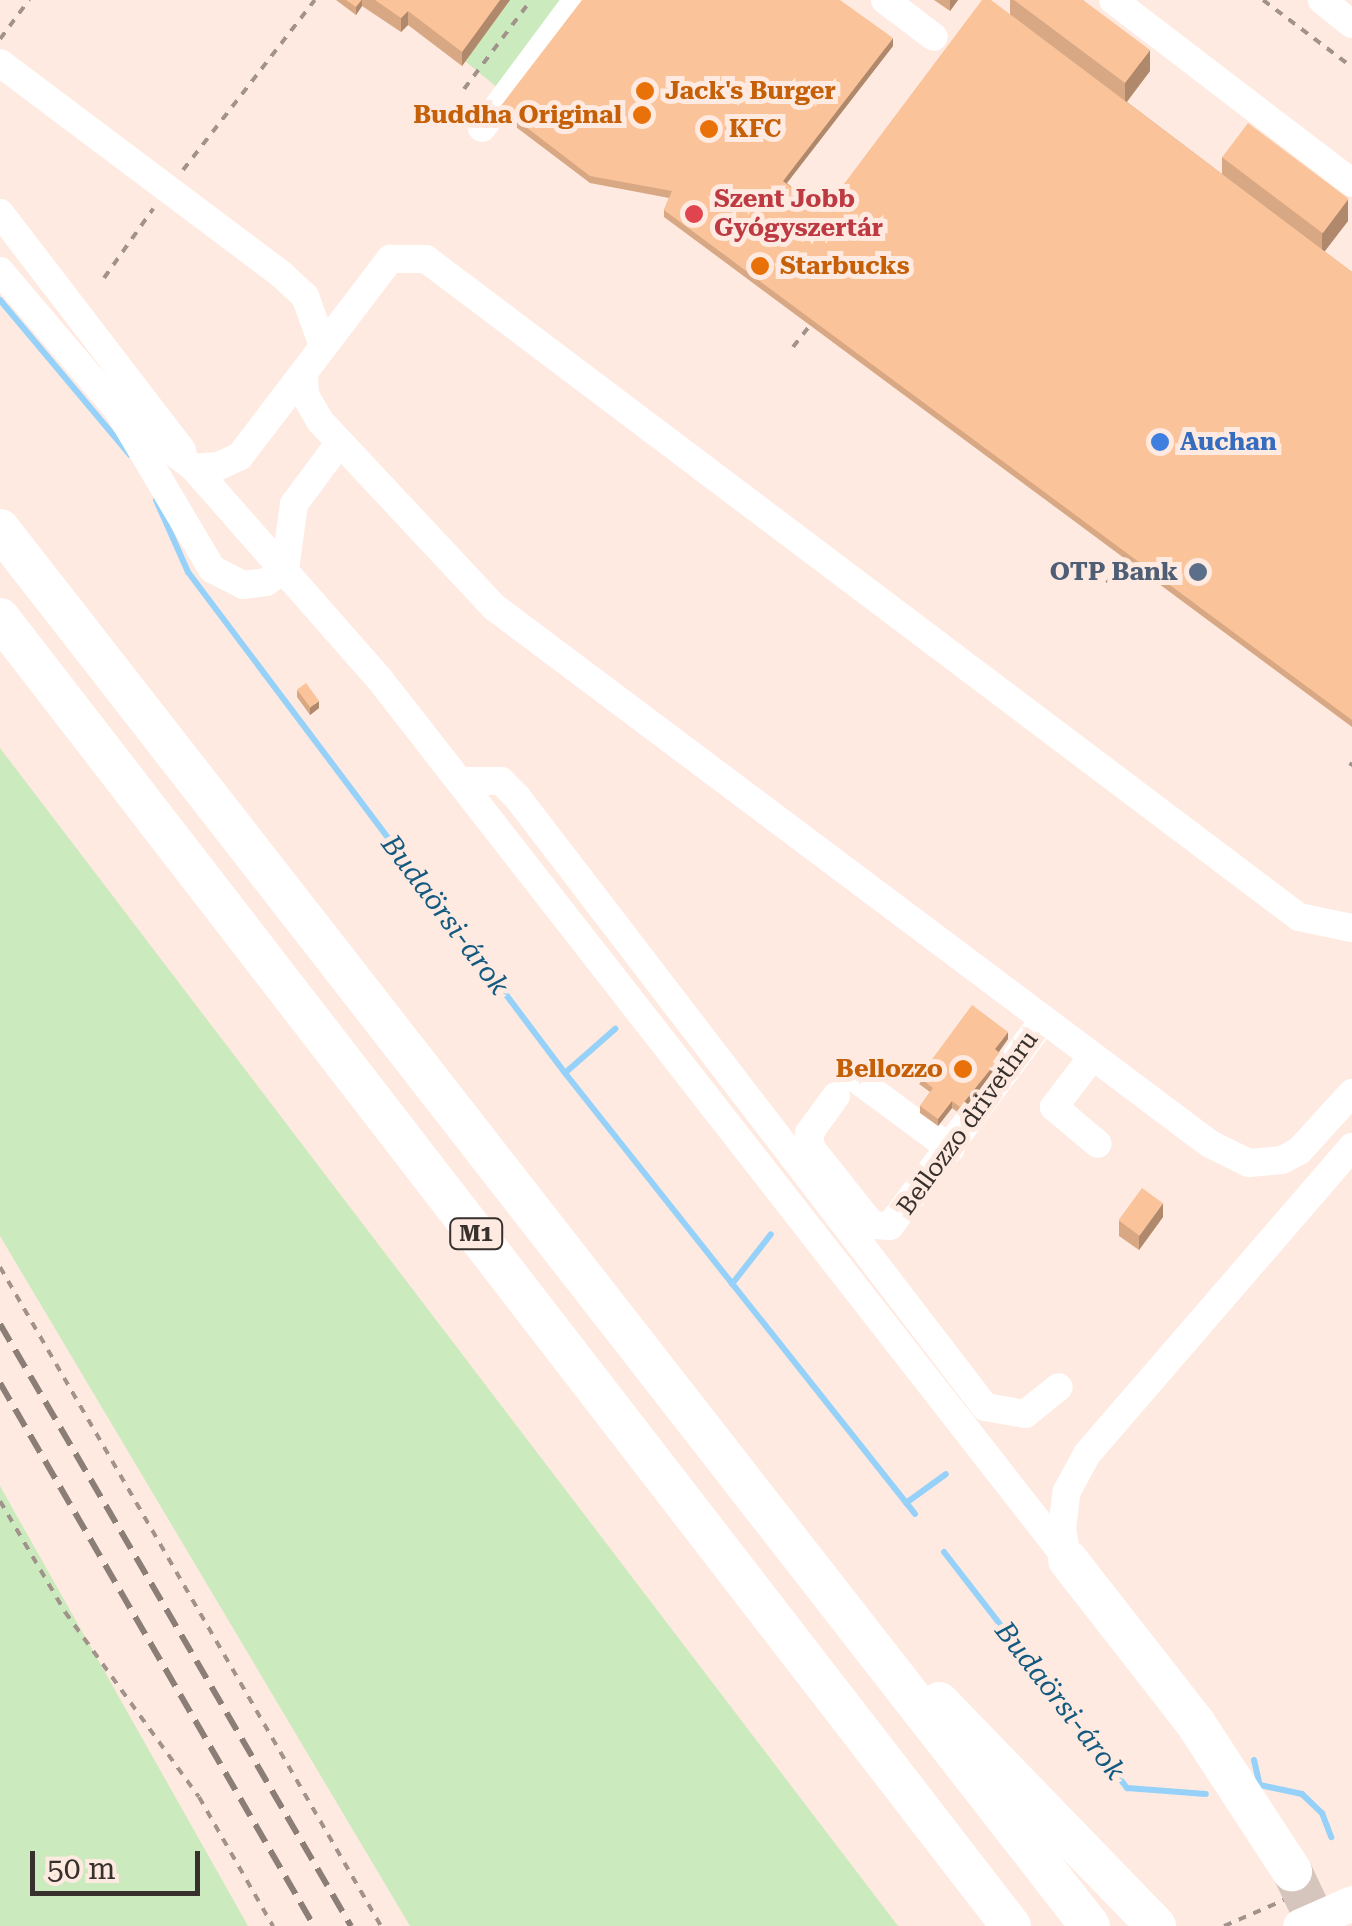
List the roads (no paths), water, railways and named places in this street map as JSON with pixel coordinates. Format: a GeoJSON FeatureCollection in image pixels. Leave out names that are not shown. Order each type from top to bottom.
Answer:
{"type":"FeatureCollection","features":[{"type":"Feature","properties":{"kind":"highway","name":"M1"},"geometry":{"type":"LineString","coordinates":[[0,529],[802,1565],[1090,1926]]}},
{"type":"Feature","properties":{"kind":"highway","name":"M1"},"geometry":{"type":"LineString","coordinates":[[0,618],[1012,1926]]}},
{"type":"Feature","properties":{"kind":"highway"},"geometry":{"type":"LineString","coordinates":[[1068,1560],[1196,1724],[1292,1871]]}},
{"type":"Feature","properties":{"kind":"highway"},"geometry":{"type":"LineString","coordinates":[[802,1565],[1156,1926]]}},
{"type":"Feature","properties":{"kind":"main road"},"geometry":{"type":"LineString","coordinates":[[1300,1926],[1352,1903]]}},
{"type":"Feature","properties":{"kind":"street"},"geometry":{"type":"LineString","coordinates":[[482,128],[577,0]]}},
{"type":"Feature","properties":{"kind":"street"},"geometry":{"type":"LineString","coordinates":[[885,0],[934,38]]}},
{"type":"Feature","properties":{"kind":"street"},"geometry":{"type":"LineString","coordinates":[[1113,0],[1352,183]]}},
{"type":"Feature","properties":{"kind":"street"},"geometry":{"type":"LineString","coordinates":[[1322,0],[1352,24]]}},
{"type":"Feature","properties":{"kind":"street"},"geometry":{"type":"LineString","coordinates":[[0,63],[305,296],[322,343]]}},
{"type":"Feature","properties":{"kind":"street"},"geometry":{"type":"LineString","coordinates":[[0,214],[194,468],[463,780],[1068,1560]]}},
{"type":"Feature","properties":{"kind":"street"},"geometry":{"type":"LineString","coordinates":[[118,410],[194,468],[219,466],[240,456],[304,375],[322,343],[361,292],[390,260],[426,259],[1299,917],[1352,928]]}},
{"type":"Feature","properties":{"kind":"street"},"geometry":{"type":"LineString","coordinates":[[0,271],[118,410],[212,568],[242,585],[266,582],[285,569],[291,516],[306,481],[340,442]]}},
{"type":"Feature","properties":{"kind":"street"},"geometry":{"type":"LineString","coordinates":[[305,296],[361,292]]}},
{"type":"Feature","properties":{"kind":"street"},"geometry":{"type":"LineString","coordinates":[[304,375],[310,407],[376,482],[521,630],[1210,1144],[1249,1162],[1300,1152],[1352,1093]]}},
{"type":"Feature","properties":{"kind":"street"},"geometry":{"type":"LineString","coordinates":[[306,481],[347,474],[376,482]]}},
{"type":"Feature","properties":{"kind":"street"},"geometry":{"type":"LineString","coordinates":[[463,780],[500,782],[517,797],[985,1408],[1025,1414],[1059,1387]]}},
{"type":"Feature","properties":{"kind":"street","name":"Bellozzo drivethru"},"geometry":{"type":"LineString","coordinates":[[951,1149],[851,1086],[809,1133],[810,1148],[872,1225],[890,1226],[904,1216],[1044,1021]]}},
{"type":"Feature","properties":{"kind":"street"},"geometry":{"type":"LineString","coordinates":[[1092,1058],[1054,1107],[1098,1144]]}},
{"type":"Feature","properties":{"kind":"street"},"geometry":{"type":"LineString","coordinates":[[1068,1560],[1062,1529],[1067,1491],[1087,1454],[1352,1146]]}},
{"type":"Feature","properties":{"kind":"waterway","name":"Budaörsi-árok"},"geometry":{"type":"LineString","coordinates":[[0,300],[130,455]]}},
{"type":"Feature","properties":{"kind":"waterway","name":"Budaörsi-árok"},"geometry":{"type":"LineString","coordinates":[[156,500],[188,572],[565,1073],[915,1514]]}},
{"type":"Feature","properties":{"kind":"waterway"},"geometry":{"type":"LineString","coordinates":[[565,1073],[615,1029]]}},
{"type":"Feature","properties":{"kind":"waterway"},"geometry":{"type":"LineString","coordinates":[[732,1284],[771,1234]]}},
{"type":"Feature","properties":{"kind":"waterway"},"geometry":{"type":"LineString","coordinates":[[906,1503],[946,1474]]}},
{"type":"Feature","properties":{"kind":"waterway","name":"Budaörsi-árok"},"geometry":{"type":"LineString","coordinates":[[944,1552],[1127,1788],[1206,1794]]}},
{"type":"Feature","properties":{"kind":"waterway","name":"Budaörsi-árok"},"geometry":{"type":"LineString","coordinates":[[1254,1760],[1260,1785],[1302,1794],[1322,1813],[1331,1837]]}},
{"type":"Feature","properties":{"kind":"tunnel"},"geometry":{"type":"LineString","coordinates":[[1292,1871],[1318,1926]]}},
{"type":"Feature","properties":{"kind":"railway"},"geometry":{"type":"LineString","coordinates":[[0,1324],[351,1926]]}},
{"type":"Feature","properties":{"kind":"railway"},"geometry":{"type":"LineString","coordinates":[[0,1383],[314,1926]]}},
{"type":"Feature","properties":{"kind":"place","name":"Jack's Burger"},"geometry":{"type":"Point","coordinates":[645,91]}},
{"type":"Feature","properties":{"kind":"place","name":"Buddha Original"},"geometry":{"type":"Point","coordinates":[642,115]}},
{"type":"Feature","properties":{"kind":"place","name":"KFC"},"geometry":{"type":"Point","coordinates":[709,129]}},
{"type":"Feature","properties":{"kind":"place","name":"Szent Jobb Gyógyszertár"},"geometry":{"type":"Point","coordinates":[694,214]}},
{"type":"Feature","properties":{"kind":"place","name":"Starbucks"},"geometry":{"type":"Point","coordinates":[760,266]}},
{"type":"Feature","properties":{"kind":"place","name":"Auchan"},"geometry":{"type":"Point","coordinates":[1160,442]}},
{"type":"Feature","properties":{"kind":"place","name":"OTP Bank"},"geometry":{"type":"Point","coordinates":[1198,572]}},
{"type":"Feature","properties":{"kind":"place","name":"Bellozzo"},"geometry":{"type":"Point","coordinates":[963,1069]}}]}
